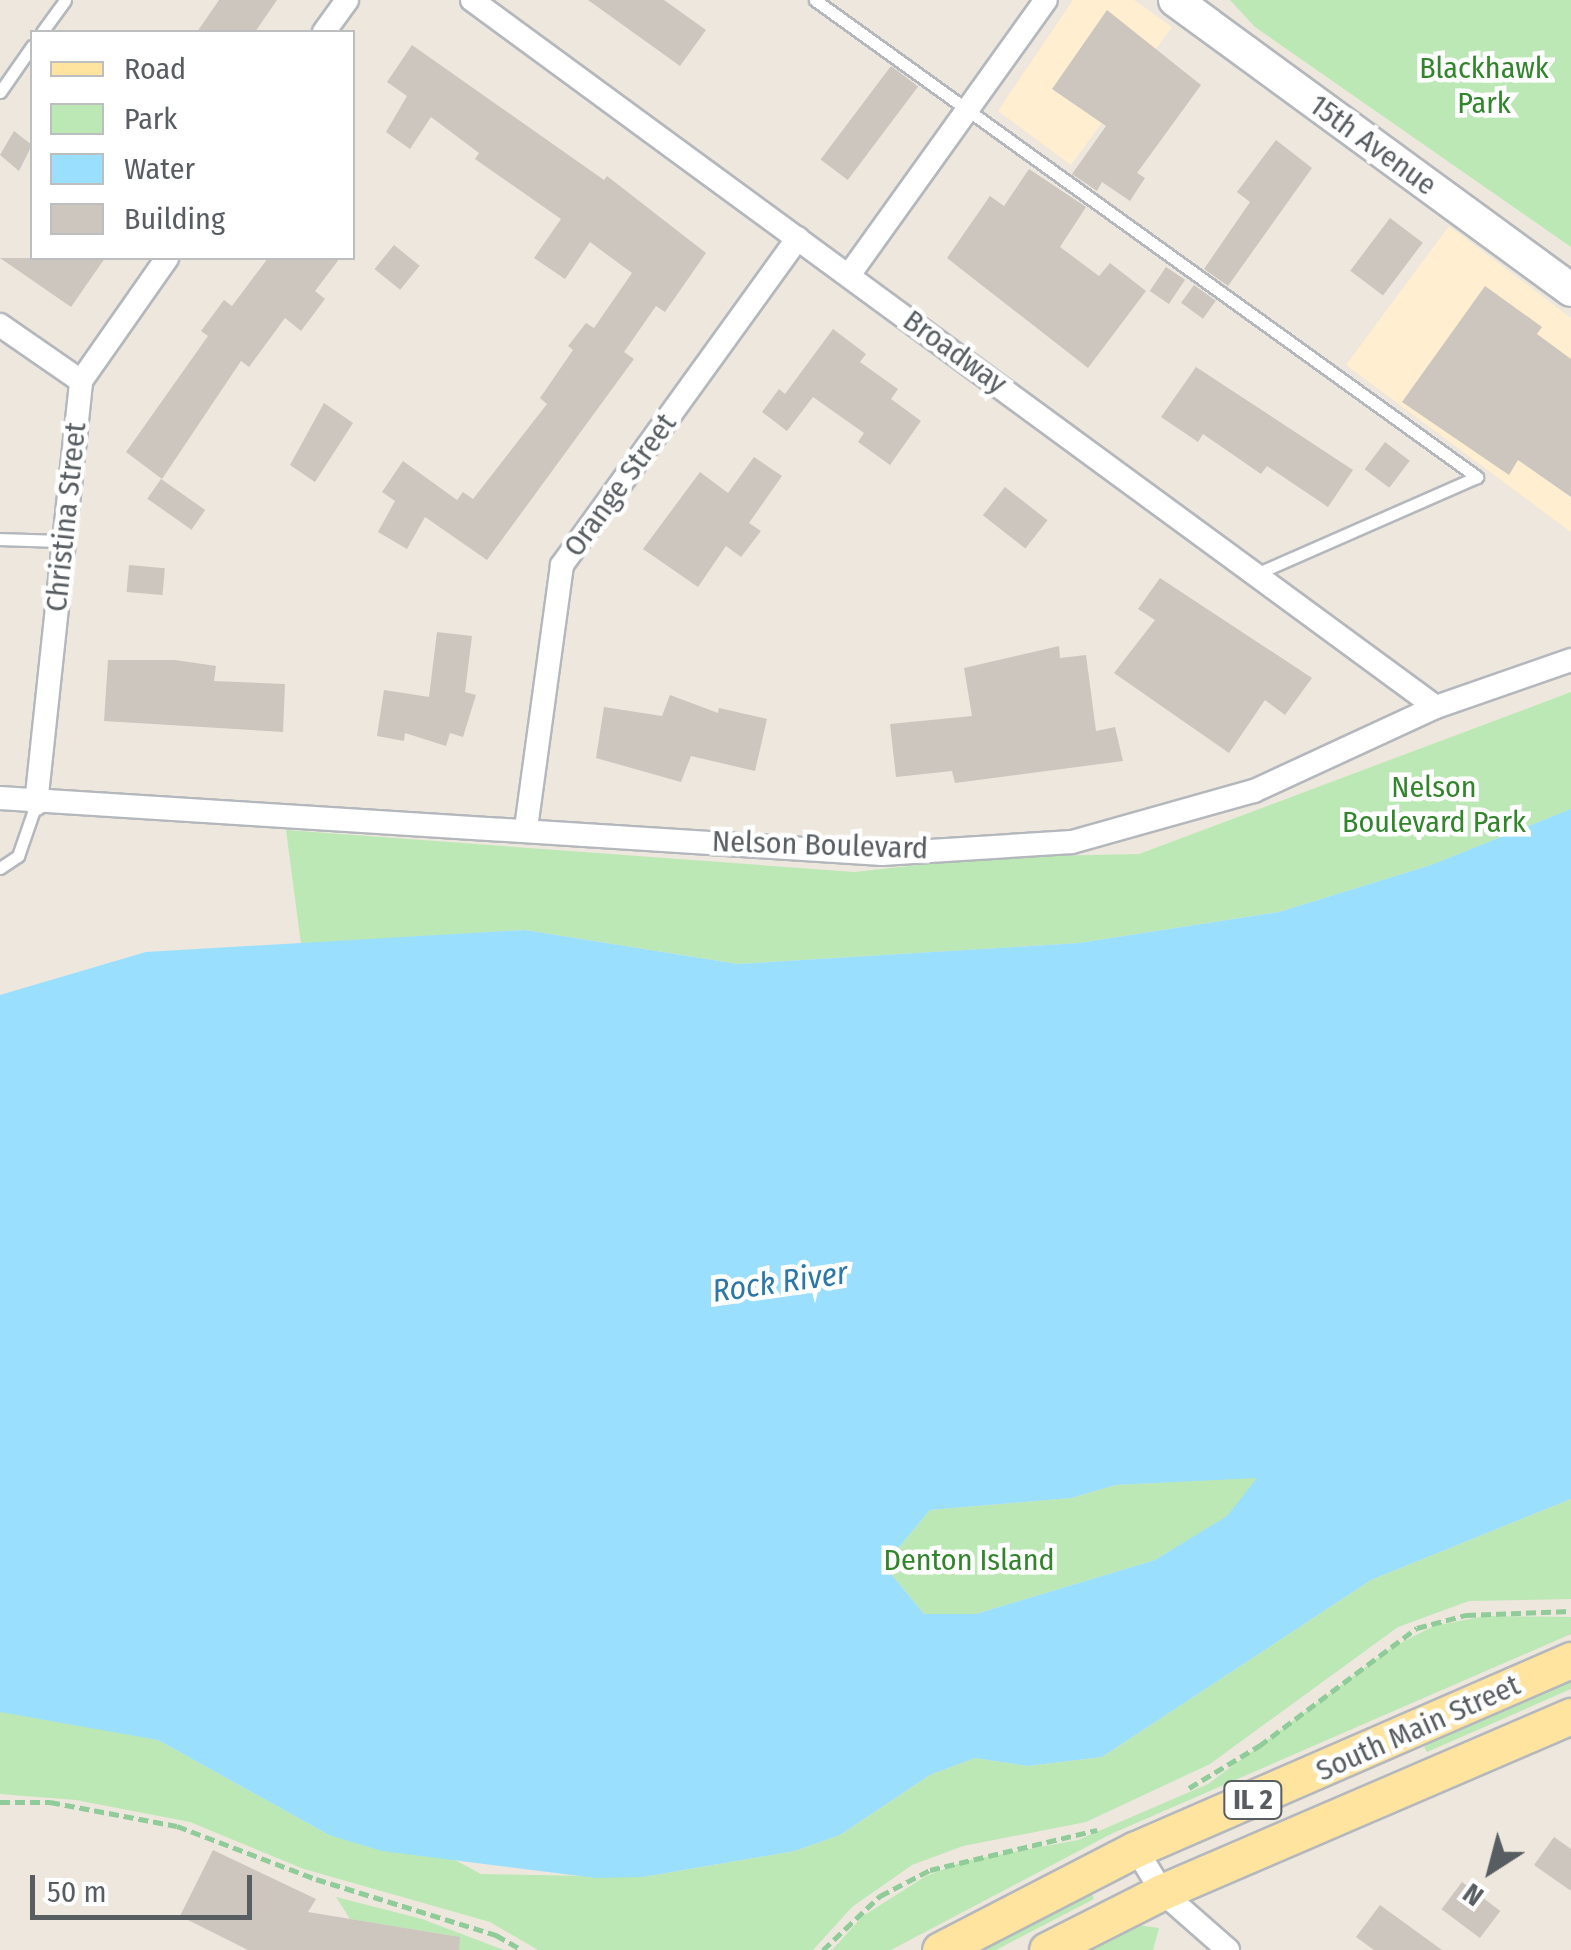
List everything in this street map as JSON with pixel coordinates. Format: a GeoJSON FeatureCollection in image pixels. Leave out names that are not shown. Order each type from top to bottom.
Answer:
{"type":"FeatureCollection","features":[{"type":"Feature","properties":{"kind":"main road","name":"15th Avenue"},"geometry":{"type":"LineString","coordinates":[[1175,0],[1571,290]]}},
{"type":"Feature","properties":{"kind":"main road","name":"South Main Street"},"geometry":{"type":"LineString","coordinates":[[940,1950],[1136,1849],[1571,1660]]}},
{"type":"Feature","properties":{"kind":"main road","name":"South Main Street"},"geometry":{"type":"LineString","coordinates":[[1047,1950],[1162,1892],[1571,1716]]}},
{"type":"Feature","properties":{"kind":"street"},"geometry":{"type":"LineString","coordinates":[[325,30],[347,0]]}},
{"type":"Feature","properties":{"kind":"street","name":"Broadway"},"geometry":{"type":"LineString","coordinates":[[472,0],[1436,707]]}},
{"type":"Feature","properties":{"kind":"street"},"geometry":{"type":"LineString","coordinates":[[849,275],[1046,0]]}},
{"type":"Feature","properties":{"kind":"street","name":"Orange Street"},"geometry":{"type":"LineString","coordinates":[[526,828],[562,565],[798,238]]}},
{"type":"Feature","properties":{"kind":"street","name":"Christina Street"},"geometry":{"type":"LineString","coordinates":[[36,804],[81,381],[167,260]]}},
{"type":"Feature","properties":{"kind":"street"},"geometry":{"type":"LineString","coordinates":[[0,325],[81,381]]}},
{"type":"Feature","properties":{"kind":"street","name":"Nelson Boulevard"},"geometry":{"type":"LineString","coordinates":[[0,798],[36,804],[526,828],[882,854],[1072,842],[1254,791],[1436,707],[1571,660]]}},
{"type":"Feature","properties":{"kind":"street"},"geometry":{"type":"LineString","coordinates":[[1136,1849],[1162,1892],[1228,1950]]}},
{"type":"Feature","properties":{"kind":"lane"},"geometry":{"type":"LineString","coordinates":[[43,30],[65,0]]}},
{"type":"Feature","properties":{"kind":"lane"},"geometry":{"type":"LineString","coordinates":[[815,0],[1477,477],[1258,573]]}},
{"type":"Feature","properties":{"kind":"lane"},"geometry":{"type":"LineString","coordinates":[[0,92],[30,49]]}},
{"type":"Feature","properties":{"kind":"lane"},"geometry":{"type":"LineString","coordinates":[[0,539],[64,541]]}},
{"type":"Feature","properties":{"kind":"lane"},"geometry":{"type":"LineString","coordinates":[[0,868],[18,856],[36,804]]}},
{"type":"Feature","properties":{"kind":"path"},"geometry":{"type":"LineString","coordinates":[[1181,1791],[1259,1746],[1417,1628],[1466,1615],[1571,1611]]}},
{"type":"Feature","properties":{"kind":"path"},"geometry":{"type":"LineString","coordinates":[[0,1802],[50,1802],[177,1826],[316,1879],[478,1928],[522,1950]]}},
{"type":"Feature","properties":{"kind":"path"},"geometry":{"type":"LineString","coordinates":[[823,1950],[880,1896],[930,1870],[1101,1829]]}},
{"type":"Feature","properties":{"kind":"shaded area"},"geometry":{"type":"Polygon","coordinates":[[[1073,0],[1134,0],[1172,27],[1071,165],[998,111],[1073,0]]]}},
{"type":"Feature","properties":{"kind":"shaded area"},"geometry":{"type":"Polygon","coordinates":[[[1449,226],[1571,318],[1571,532],[1346,365],[1449,226]]]}},
{"type":"Feature","properties":{"kind":"green space","name":"Blackhawk Park"},"geometry":{"type":"Polygon","coordinates":[[[1230,0],[1571,0],[1571,247],[1255,27],[1230,0]]]}},
{"type":"Feature","properties":{"kind":"green space","name":"Nelson Boulevard Park"},"geometry":{"type":"Polygon","coordinates":[[[1571,692],[1571,809],[1431,865],[1279,912],[1079,943],[738,964],[525,930],[301,944],[286,830],[854,872],[992,857],[1139,854],[1571,692]]]}},
{"type":"Feature","properties":{"kind":"green space","name":"Denton Island"},"geometry":{"type":"Polygon","coordinates":[[[1258,1477],[1228,1516],[1155,1560],[976,1614],[924,1614],[891,1574],[895,1552],[930,1510],[1071,1498],[1116,1485],[1258,1477]]]}},
{"type":"Feature","properties":{"kind":"green space"},"geometry":{"type":"Polygon","coordinates":[[[1571,1499],[1571,1599],[1469,1601],[1398,1627],[1210,1764],[1086,1822],[963,1846],[912,1865],[852,1907],[813,1950],[538,1950],[490,1922],[304,1869],[190,1822],[76,1800],[0,1794],[0,1712],[43,1714],[158,1740],[329,1835],[455,1860],[481,1874],[643,1877],[795,1851],[840,1835],[930,1775],[975,1758],[1028,1766],[1102,1757],[1371,1580],[1571,1499]]]}},
{"type":"Feature","properties":{"kind":"green space"},"geometry":{"type":"Polygon","coordinates":[[[1485,1616],[1571,1617],[1571,1634],[1111,1834],[891,1950],[832,1950],[863,1916],[926,1876],[965,1861],[1078,1840],[1208,1784],[1391,1648],[1434,1626],[1485,1616]]]}},
{"type":"Feature","properties":{"kind":"green space"},"geometry":{"type":"Polygon","coordinates":[[[1571,1677],[1571,1689],[1427,1752],[1424,1747],[1460,1725],[1571,1677]]]}},
{"type":"Feature","properties":{"kind":"green space"},"geometry":{"type":"Polygon","coordinates":[[[1090,1889],[1094,1899],[996,1950],[972,1950],[1090,1889]]]}},
{"type":"Feature","properties":{"kind":"green space"},"geometry":{"type":"Polygon","coordinates":[[[336,1897],[422,1919],[504,1950],[451,1950],[454,1936],[350,1919],[336,1897]]]}},
{"type":"Feature","properties":{"kind":"green space"},"geometry":{"type":"Polygon","coordinates":[[[1138,1925],[1159,1928],[1153,1950],[1081,1950],[1138,1925]]]}},
{"type":"Feature","properties":{"kind":"water","name":"Rock River"},"geometry":{"type":"Polygon","coordinates":[[[1571,809],[1571,1499],[1371,1580],[1102,1757],[1028,1766],[975,1758],[930,1775],[840,1835],[795,1851],[643,1877],[596,1878],[382,1851],[329,1835],[158,1740],[0,1712],[0,995],[146,952],[525,930],[738,964],[1079,943],[1279,912],[1431,865],[1571,809]],[[1257,1478],[1116,1485],[1071,1498],[930,1510],[895,1552],[891,1574],[924,1614],[976,1614],[1155,1560],[1227,1516],[1257,1478]]]}},
{"type":"Feature","properties":{"kind":"building"},"geometry":{"type":"Polygon","coordinates":[[[219,0],[277,0],[256,30],[198,30],[219,0]]]}},
{"type":"Feature","properties":{"kind":"building"},"geometry":{"type":"Polygon","coordinates":[[[588,0],[664,0],[706,30],[680,66],[588,0]]]}},
{"type":"Feature","properties":{"kind":"building"},"geometry":{"type":"Polygon","coordinates":[[[1107,10],[1201,85],[1137,173],[1145,178],[1130,201],[1102,182],[1097,191],[1072,174],[1106,126],[1052,89],[1107,10]]]}},
{"type":"Feature","properties":{"kind":"building"},"geometry":{"type":"Polygon","coordinates":[[[412,45],[604,180],[607,176],[706,253],[665,312],[656,306],[624,352],[634,359],[487,560],[425,517],[407,549],[378,532],[395,501],[382,492],[403,461],[457,500],[463,492],[473,499],[547,404],[540,398],[573,350],[568,346],[586,323],[594,328],[632,273],[590,242],[565,279],[534,258],[561,219],[475,159],[479,153],[431,117],[410,149],[386,132],[407,96],[387,82],[412,45]]]}},
{"type":"Feature","properties":{"kind":"building"},"geometry":{"type":"Polygon","coordinates":[[[891,66],[918,86],[848,180],[821,159],[891,66]]]}},
{"type":"Feature","properties":{"kind":"building"},"geometry":{"type":"Polygon","coordinates":[[[14,131],[30,143],[19,171],[0,155],[14,131]]]}},
{"type":"Feature","properties":{"kind":"building"},"geometry":{"type":"Polygon","coordinates":[[[1276,140],[1312,168],[1228,286],[1204,269],[1250,202],[1237,192],[1276,140]]]}},
{"type":"Feature","properties":{"kind":"building"},"geometry":{"type":"Polygon","coordinates":[[[1029,169],[1086,207],[1060,247],[1099,276],[1110,263],[1146,291],[1088,368],[947,258],[990,196],[1004,206],[1029,169]]]}},
{"type":"Feature","properties":{"kind":"building"},"geometry":{"type":"Polygon","coordinates":[[[1390,218],[1423,243],[1383,295],[1350,271],[1390,218]]]}},
{"type":"Feature","properties":{"kind":"building"},"geometry":{"type":"Polygon","coordinates":[[[394,245],[420,266],[400,290],[374,269],[394,245]]]}},
{"type":"Feature","properties":{"kind":"building"},"geometry":{"type":"Polygon","coordinates":[[[0,258],[104,260],[71,307],[0,258]]]}},
{"type":"Feature","properties":{"kind":"building"},"geometry":{"type":"Polygon","coordinates":[[[266,260],[338,260],[315,291],[325,299],[301,331],[285,318],[249,367],[241,361],[162,479],[126,452],[208,336],[201,331],[224,300],[232,306],[266,260]]]}},
{"type":"Feature","properties":{"kind":"building"},"geometry":{"type":"Polygon","coordinates":[[[1166,267],[1185,280],[1169,304],[1150,291],[1166,267]]]}},
{"type":"Feature","properties":{"kind":"building"},"geometry":{"type":"Polygon","coordinates":[[[1194,285],[1216,301],[1203,319],[1181,303],[1194,285]]]}},
{"type":"Feature","properties":{"kind":"building"},"geometry":{"type":"Polygon","coordinates":[[[1485,286],[1542,327],[1537,334],[1571,359],[1571,497],[1518,460],[1509,475],[1402,402],[1485,286]]]}},
{"type":"Feature","properties":{"kind":"building"},"geometry":{"type":"Polygon","coordinates":[[[833,329],[866,354],[860,362],[898,389],[891,399],[921,421],[890,465],[858,442],[864,433],[813,397],[787,431],[762,412],[779,389],[785,394],[833,329]]]}},
{"type":"Feature","properties":{"kind":"building"},"geometry":{"type":"Polygon","coordinates":[[[1196,367],[1353,470],[1328,507],[1267,466],[1261,474],[1203,434],[1198,442],[1161,417],[1196,367]]]}},
{"type":"Feature","properties":{"kind":"building"},"geometry":{"type":"Polygon","coordinates":[[[324,403],[353,423],[315,482],[290,465],[324,403]]]}},
{"type":"Feature","properties":{"kind":"building"},"geometry":{"type":"Polygon","coordinates":[[[1385,442],[1410,461],[1389,488],[1365,469],[1385,442]]]}},
{"type":"Feature","properties":{"kind":"building"},"geometry":{"type":"Polygon","coordinates":[[[754,457],[782,476],[749,523],[761,531],[741,557],[726,546],[698,587],[643,549],[700,472],[728,493],[754,457]]]}},
{"type":"Feature","properties":{"kind":"building"},"geometry":{"type":"Polygon","coordinates":[[[161,479],[205,510],[191,530],[147,499],[161,479]]]}},
{"type":"Feature","properties":{"kind":"building"},"geometry":{"type":"Polygon","coordinates":[[[1005,487],[1048,520],[1025,549],[983,515],[1005,487]]]}},
{"type":"Feature","properties":{"kind":"building"},"geometry":{"type":"Polygon","coordinates":[[[129,565],[165,568],[163,595],[127,592],[129,565]]]}},
{"type":"Feature","properties":{"kind":"building"},"geometry":{"type":"Polygon","coordinates":[[[1160,578],[1312,678],[1285,715],[1265,700],[1229,753],[1114,673],[1155,620],[1138,609],[1160,578]]]}},
{"type":"Feature","properties":{"kind":"building"},"geometry":{"type":"Polygon","coordinates":[[[437,632],[472,636],[465,692],[476,695],[463,737],[450,733],[446,746],[405,733],[404,741],[377,736],[384,690],[429,697],[437,632]]]}},
{"type":"Feature","properties":{"kind":"building"},"geometry":{"type":"Polygon","coordinates":[[[1059,646],[1060,658],[1086,655],[1096,731],[1115,727],[1123,761],[955,783],[952,771],[896,777],[890,724],[972,716],[964,668],[1059,646]]]}},
{"type":"Feature","properties":{"kind":"building"},"geometry":{"type":"Polygon","coordinates":[[[108,660],[175,660],[216,666],[214,681],[285,684],[283,732],[104,721],[108,660]]]}},
{"type":"Feature","properties":{"kind":"building"},"geometry":{"type":"Polygon","coordinates":[[[670,695],[718,713],[719,708],[767,719],[755,771],[691,756],[681,782],[596,758],[604,707],[662,716],[670,695]]]}},
{"type":"Feature","properties":{"kind":"building"},"geometry":{"type":"Polygon","coordinates":[[[1554,1837],[1571,1849],[1571,1891],[1534,1865],[1554,1837]]]}},
{"type":"Feature","properties":{"kind":"building"},"geometry":{"type":"Polygon","coordinates":[[[213,1850],[316,1899],[308,1912],[460,1937],[459,1950],[248,1950],[180,1916],[213,1850]]]}},
{"type":"Feature","properties":{"kind":"building"},"geometry":{"type":"Polygon","coordinates":[[[1462,1882],[1500,1911],[1480,1938],[1442,1909],[1462,1882]]]}},
{"type":"Feature","properties":{"kind":"building"},"geometry":{"type":"Polygon","coordinates":[[[1380,1905],[1442,1950],[1374,1950],[1356,1937],[1380,1905]]]}}]}
